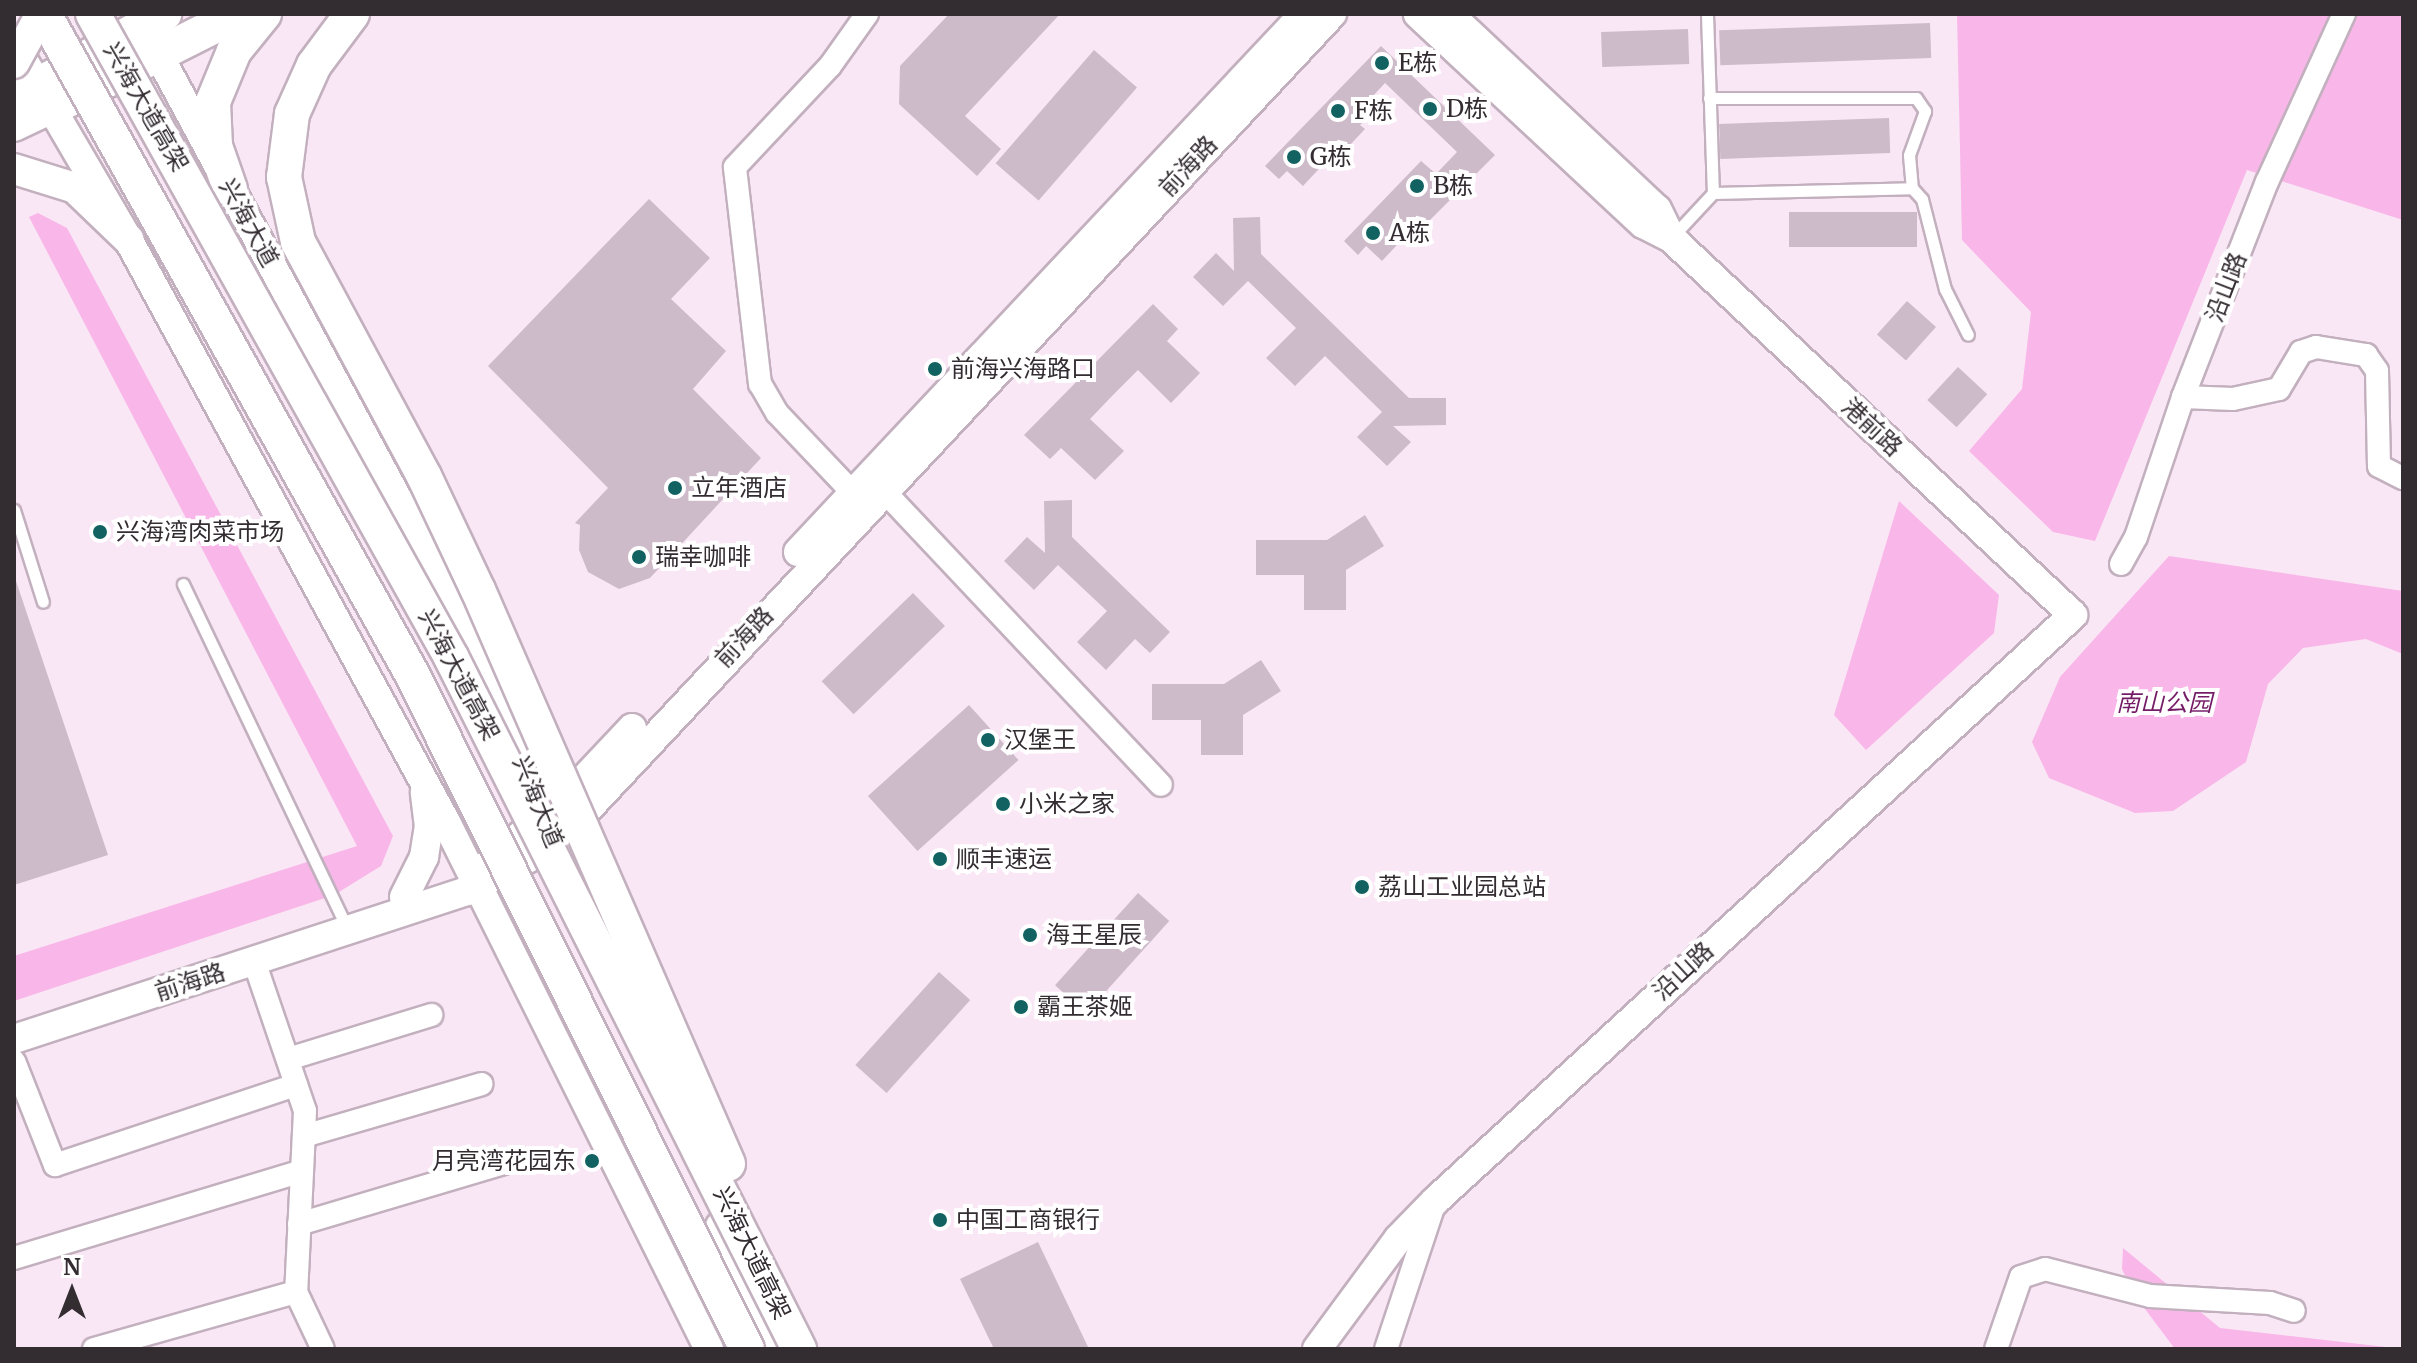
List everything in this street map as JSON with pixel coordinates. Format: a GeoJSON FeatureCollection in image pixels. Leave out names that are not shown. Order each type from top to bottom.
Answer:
{"type":"FeatureCollection","features":[{"type":"Feature","properties":{"kind":"main road"},"geometry":{"type":"LineString","coordinates":[[14,126],[30,88],[42,14]]}},
{"type":"Feature","properties":{"kind":"main road","name":"兴海大道高架"},"geometry":{"type":"LineString","coordinates":[[42,14],[413,676],[747,1349]]}},
{"type":"Feature","properties":{"kind":"main road","name":"兴海大道高架"},"geometry":{"type":"LineString","coordinates":[[93,14],[451,657],[799,1349]]}},
{"type":"Feature","properties":{"kind":"main road"},"geometry":{"type":"LineString","coordinates":[[30,88],[151,27],[238,14]]}},
{"type":"Feature","properties":{"kind":"main road"},"geometry":{"type":"LineString","coordinates":[[230,189],[215,146],[213,102],[234,51],[264,14]]}},
{"type":"Feature","properties":{"kind":"main road"},"geometry":{"type":"LineString","coordinates":[[352,14],[314,65],[292,114],[284,177],[298,242],[424,476],[478,590],[711,1115],[775,1296]]}},
{"type":"Feature","properties":{"kind":"main road"},"geometry":{"type":"LineString","coordinates":[[14,169],[75,188],[128,239]]}},
{"type":"Feature","properties":{"kind":"street"},"geometry":{"type":"LineString","coordinates":[[853,493],[777,413],[760,384],[735,167],[830,66],[867,14]]}},
{"type":"Feature","properties":{"kind":"street","name":"前海路"},"geometry":{"type":"LineString","coordinates":[[14,1023],[404,897],[476,881],[544,816],[853,493],[1304,14]]}},
{"type":"Feature","properties":{"kind":"street","name":"前海路"},"geometry":{"type":"LineString","coordinates":[[14,1039],[254,961],[476,881],[555,844],[883,490],[1332,14]]}},
{"type":"Feature","properties":{"kind":"street","name":"港前路"},"geometry":{"type":"LineString","coordinates":[[1418,14],[1643,224],[1671,238],[2073,615]]}},
{"type":"Feature","properties":{"kind":"street","name":"港前路"},"geometry":{"type":"LineString","coordinates":[[1449,14],[1657,209],[1671,238]]}},
{"type":"Feature","properties":{"kind":"street","name":"沿山路"},"geometry":{"type":"LineString","coordinates":[[2121,564],[2136,537],[2183,397],[2267,182],[2344,14]]}},
{"type":"Feature","properties":{"kind":"street","name":"兴海大道"},"geometry":{"type":"LineString","coordinates":[[151,27],[230,189],[429,559],[544,816],[651,1076],[776,1349]]}},
{"type":"Feature","properties":{"kind":"street"},"geometry":{"type":"LineString","coordinates":[[14,44],[30,88],[128,239],[423,780],[709,1349]]}},
{"type":"Feature","properties":{"kind":"street"},"geometry":{"type":"LineString","coordinates":[[2183,397],[2233,399],[2279,389],[2301,352],[2316,347],[2366,355],[2377,371],[2379,466],[2403,478]]}},
{"type":"Feature","properties":{"kind":"street"},"geometry":{"type":"LineString","coordinates":[[883,490],[1161,785]]}},
{"type":"Feature","properties":{"kind":"street","name":"沿山路"},"geometry":{"type":"LineString","coordinates":[[1317,1349],[1398,1239],[1436,1200],[2073,615]]}},
{"type":"Feature","properties":{"kind":"street"},"geometry":{"type":"LineString","coordinates":[[404,897],[426,846],[423,780]]}},
{"type":"Feature","properties":{"kind":"street"},"geometry":{"type":"LineString","coordinates":[[254,961],[305,1111],[296,1292],[323,1349]]}},
{"type":"Feature","properties":{"kind":"street"},"geometry":{"type":"LineString","coordinates":[[288,1059],[431,1015]]}},
{"type":"Feature","properties":{"kind":"street"},"geometry":{"type":"LineString","coordinates":[[14,1061],[55,1165],[296,1085]]}},
{"type":"Feature","properties":{"kind":"street"},"geometry":{"type":"LineString","coordinates":[[304,1136],[482,1084]]}},
{"type":"Feature","properties":{"kind":"street"},"geometry":{"type":"LineString","coordinates":[[299,1224],[504,1163]]}},
{"type":"Feature","properties":{"kind":"street"},"geometry":{"type":"LineString","coordinates":[[14,1258],[302,1171]]}},
{"type":"Feature","properties":{"kind":"street"},"geometry":{"type":"LineString","coordinates":[[1386,1349],[1436,1200]]}},
{"type":"Feature","properties":{"kind":"street"},"geometry":{"type":"LineString","coordinates":[[1996,1349],[2021,1277],[2045,1269],[2150,1296],[2230,1299],[2294,1311]]}},
{"type":"Feature","properties":{"kind":"street"},"geometry":{"type":"LineString","coordinates":[[94,1349],[296,1292]]}},
{"type":"Feature","properties":{"kind":"lane"},"geometry":{"type":"LineString","coordinates":[[1671,238],[1713,193],[1707,14]]}},
{"type":"Feature","properties":{"kind":"lane"},"geometry":{"type":"LineString","coordinates":[[1709,98],[1916,98],[1925,111],[1909,155],[1912,188],[1922,199],[1945,289],[1968,335]]}},
{"type":"Feature","properties":{"kind":"lane"},"geometry":{"type":"LineString","coordinates":[[1713,193],[1912,188]]}},
{"type":"Feature","properties":{"kind":"lane"},"geometry":{"type":"LineString","coordinates":[[14,510],[43,602]]}},
{"type":"Feature","properties":{"kind":"lane"},"geometry":{"type":"LineString","coordinates":[[183,584],[342,917]]}},
{"type":"Feature","properties":{"kind":"green space"},"geometry":{"type":"Polygon","coordinates":[[[1957,14],[2403,14],[2403,220],[2247,170],[2095,541],[2053,532],[1969,451],[2022,389],[2031,312],[1962,240],[1957,14]]]}},
{"type":"Feature","properties":{"kind":"green space"},"geometry":{"type":"Polygon","coordinates":[[[38,213],[67,228],[393,836],[381,866],[334,895],[14,1001],[14,956],[357,846],[29,217],[38,213]]]}},
{"type":"Feature","properties":{"kind":"green space"},"geometry":{"type":"Polygon","coordinates":[[[1899,501],[1999,595],[1994,633],[1866,750],[1834,715],[1899,501]]]}},
{"type":"Feature","properties":{"kind":"green space","name":"南山公园"},"geometry":{"type":"Polygon","coordinates":[[[2169,556],[2403,591],[2403,654],[2366,639],[2303,648],[2268,684],[2246,762],[2173,811],[2135,813],[2049,778],[2032,742],[2060,677],[2169,556]]]}},
{"type":"Feature","properties":{"kind":"green space"},"geometry":{"type":"Polygon","coordinates":[[[2123,1248],[2220,1328],[2403,1349],[2175,1349],[2133,1293],[2122,1269],[2123,1248]]]}},
{"type":"Feature","properties":{"kind":"building"},"geometry":{"type":"Polygon","coordinates":[[[949,14],[1060,14],[965,116],[1001,149],[977,176],[899,104],[900,66],[949,14]]]}},
{"type":"Feature","properties":{"kind":"building"},"geometry":{"type":"Polygon","coordinates":[[[1930,23],[1931,58],[1720,65],[1719,30],[1930,23]]]}},
{"type":"Feature","properties":{"kind":"building"},"geometry":{"type":"Polygon","coordinates":[[[1688,29],[1689,64],[1602,67],[1601,32],[1688,29]]]}},
{"type":"Feature","properties":{"kind":"building"},"geometry":{"type":"Polygon","coordinates":[[[1381,46],[1495,155],[1428,222],[1423,217],[1382,261],[1366,246],[1358,255],[1344,241],[1421,161],[1436,174],[1457,152],[1385,83],[1359,111],[1367,118],[1360,125],[1365,129],[1349,146],[1344,142],[1303,186],[1287,171],[1279,179],[1265,166],[1381,46]]]}},
{"type":"Feature","properties":{"kind":"building"},"geometry":{"type":"Polygon","coordinates":[[[1094,50],[1137,87],[1039,201],[996,163],[1094,50]]]}},
{"type":"Feature","properties":{"kind":"building"},"geometry":{"type":"Polygon","coordinates":[[[1889,118],[1890,153],[1720,159],[1719,124],[1889,118]]]}},
{"type":"Feature","properties":{"kind":"building"},"geometry":{"type":"Polygon","coordinates":[[[649,199],[710,258],[671,299],[726,351],[693,389],[761,458],[650,578],[619,589],[588,572],[579,550],[580,525],[575,523],[608,488],[488,366],[649,199]]]}},
{"type":"Feature","properties":{"kind":"building"},"geometry":{"type":"Polygon","coordinates":[[[1789,212],[1917,212],[1917,247],[1789,247],[1789,212]]]}},
{"type":"Feature","properties":{"kind":"building"},"geometry":{"type":"Polygon","coordinates":[[[1260,217],[1261,254],[1409,398],[1446,398],[1446,425],[1393,426],[1411,442],[1387,466],[1357,437],[1382,412],[1325,356],[1295,386],[1266,358],[1296,328],[1248,281],[1223,306],[1193,277],[1216,253],[1234,271],[1233,218],[1260,217]]]}},
{"type":"Feature","properties":{"kind":"building"},"geometry":{"type":"Polygon","coordinates":[[[1907,301],[1936,327],[1906,361],[1877,334],[1907,301]]]}},
{"type":"Feature","properties":{"kind":"building"},"geometry":{"type":"Polygon","coordinates":[[[1153,304],[1178,329],[1167,341],[1200,373],[1171,403],[1138,370],[1114,394],[1090,419],[1124,451],[1095,480],[1061,448],[1050,459],[1024,435],[1153,304]]]}},
{"type":"Feature","properties":{"kind":"building"},"geometry":{"type":"Polygon","coordinates":[[[1958,367],[1987,394],[1957,427],[1927,400],[1958,367]]]}},
{"type":"Feature","properties":{"kind":"building"},"geometry":{"type":"Polygon","coordinates":[[[1072,500],[1072,537],[1170,632],[1150,653],[1135,639],[1106,670],[1077,642],[1107,611],[1058,565],[1034,590],[1004,561],[1027,537],[1045,553],[1044,501],[1072,500]]]}},
{"type":"Feature","properties":{"kind":"building"},"geometry":{"type":"Polygon","coordinates":[[[1365,515],[1384,546],[1346,570],[1346,610],[1304,610],[1304,575],[1256,575],[1256,540],[1327,540],[1365,515]]]}},
{"type":"Feature","properties":{"kind":"building"},"geometry":{"type":"Polygon","coordinates":[[[14,575],[108,855],[14,885],[14,575]]]}},
{"type":"Feature","properties":{"kind":"building"},"geometry":{"type":"Polygon","coordinates":[[[913,593],[945,626],[854,714],[822,681],[913,593]]]}},
{"type":"Feature","properties":{"kind":"building"},"geometry":{"type":"Polygon","coordinates":[[[1261,660],[1281,691],[1243,715],[1243,755],[1201,755],[1201,720],[1152,720],[1152,684],[1224,684],[1261,660]]]}},
{"type":"Feature","properties":{"kind":"building"},"geometry":{"type":"Polygon","coordinates":[[[969,705],[1019,760],[917,851],[868,796],[969,705]]]}},
{"type":"Feature","properties":{"kind":"building"},"geometry":{"type":"Polygon","coordinates":[[[1138,893],[1169,921],[1086,1013],[1055,985],[1138,893]]]}},
{"type":"Feature","properties":{"kind":"building"},"geometry":{"type":"Polygon","coordinates":[[[939,972],[970,1000],[887,1093],[855,1065],[939,972]]]}},
{"type":"Feature","properties":{"kind":"building"},"geometry":{"type":"Polygon","coordinates":[[[1038,1242],[1089,1349],[994,1349],[960,1279],[1038,1242]]]}},
{"type":"Feature","properties":{"kind":"place","name":"E栋"},"geometry":{"type":"Point","coordinates":[1382,63]}},
{"type":"Feature","properties":{"kind":"place","name":"D栋"},"geometry":{"type":"Point","coordinates":[1430,109]}},
{"type":"Feature","properties":{"kind":"place","name":"F栋"},"geometry":{"type":"Point","coordinates":[1338,111]}},
{"type":"Feature","properties":{"kind":"place","name":"G栋"},"geometry":{"type":"Point","coordinates":[1294,157]}},
{"type":"Feature","properties":{"kind":"place","name":"B栋"},"geometry":{"type":"Point","coordinates":[1417,186]}},
{"type":"Feature","properties":{"kind":"place","name":"A栋"},"geometry":{"type":"Point","coordinates":[1373,233]}},
{"type":"Feature","properties":{"kind":"place","name":"前海兴海路口"},"geometry":{"type":"Point","coordinates":[935,369]}},
{"type":"Feature","properties":{"kind":"place","name":"立年酒店"},"geometry":{"type":"Point","coordinates":[675,488]}},
{"type":"Feature","properties":{"kind":"place","name":"兴海湾肉菜市场"},"geometry":{"type":"Point","coordinates":[100,532]}},
{"type":"Feature","properties":{"kind":"place","name":"瑞幸咖啡"},"geometry":{"type":"Point","coordinates":[639,557]}},
{"type":"Feature","properties":{"kind":"place","name":"汉堡王"},"geometry":{"type":"Point","coordinates":[988,740]}},
{"type":"Feature","properties":{"kind":"place","name":"小米之家"},"geometry":{"type":"Point","coordinates":[1003,804]}},
{"type":"Feature","properties":{"kind":"place","name":"顺丰速运"},"geometry":{"type":"Point","coordinates":[940,859]}},
{"type":"Feature","properties":{"kind":"place","name":"荔山工业园总站"},"geometry":{"type":"Point","coordinates":[1362,887]}},
{"type":"Feature","properties":{"kind":"place","name":"海王星辰"},"geometry":{"type":"Point","coordinates":[1030,935]}},
{"type":"Feature","properties":{"kind":"place","name":"霸王茶姬"},"geometry":{"type":"Point","coordinates":[1021,1007]}},
{"type":"Feature","properties":{"kind":"place","name":"月亮湾花园东"},"geometry":{"type":"Point","coordinates":[592,1161]}},
{"type":"Feature","properties":{"kind":"place","name":"中国工商银行"},"geometry":{"type":"Point","coordinates":[940,1220]}}]}
